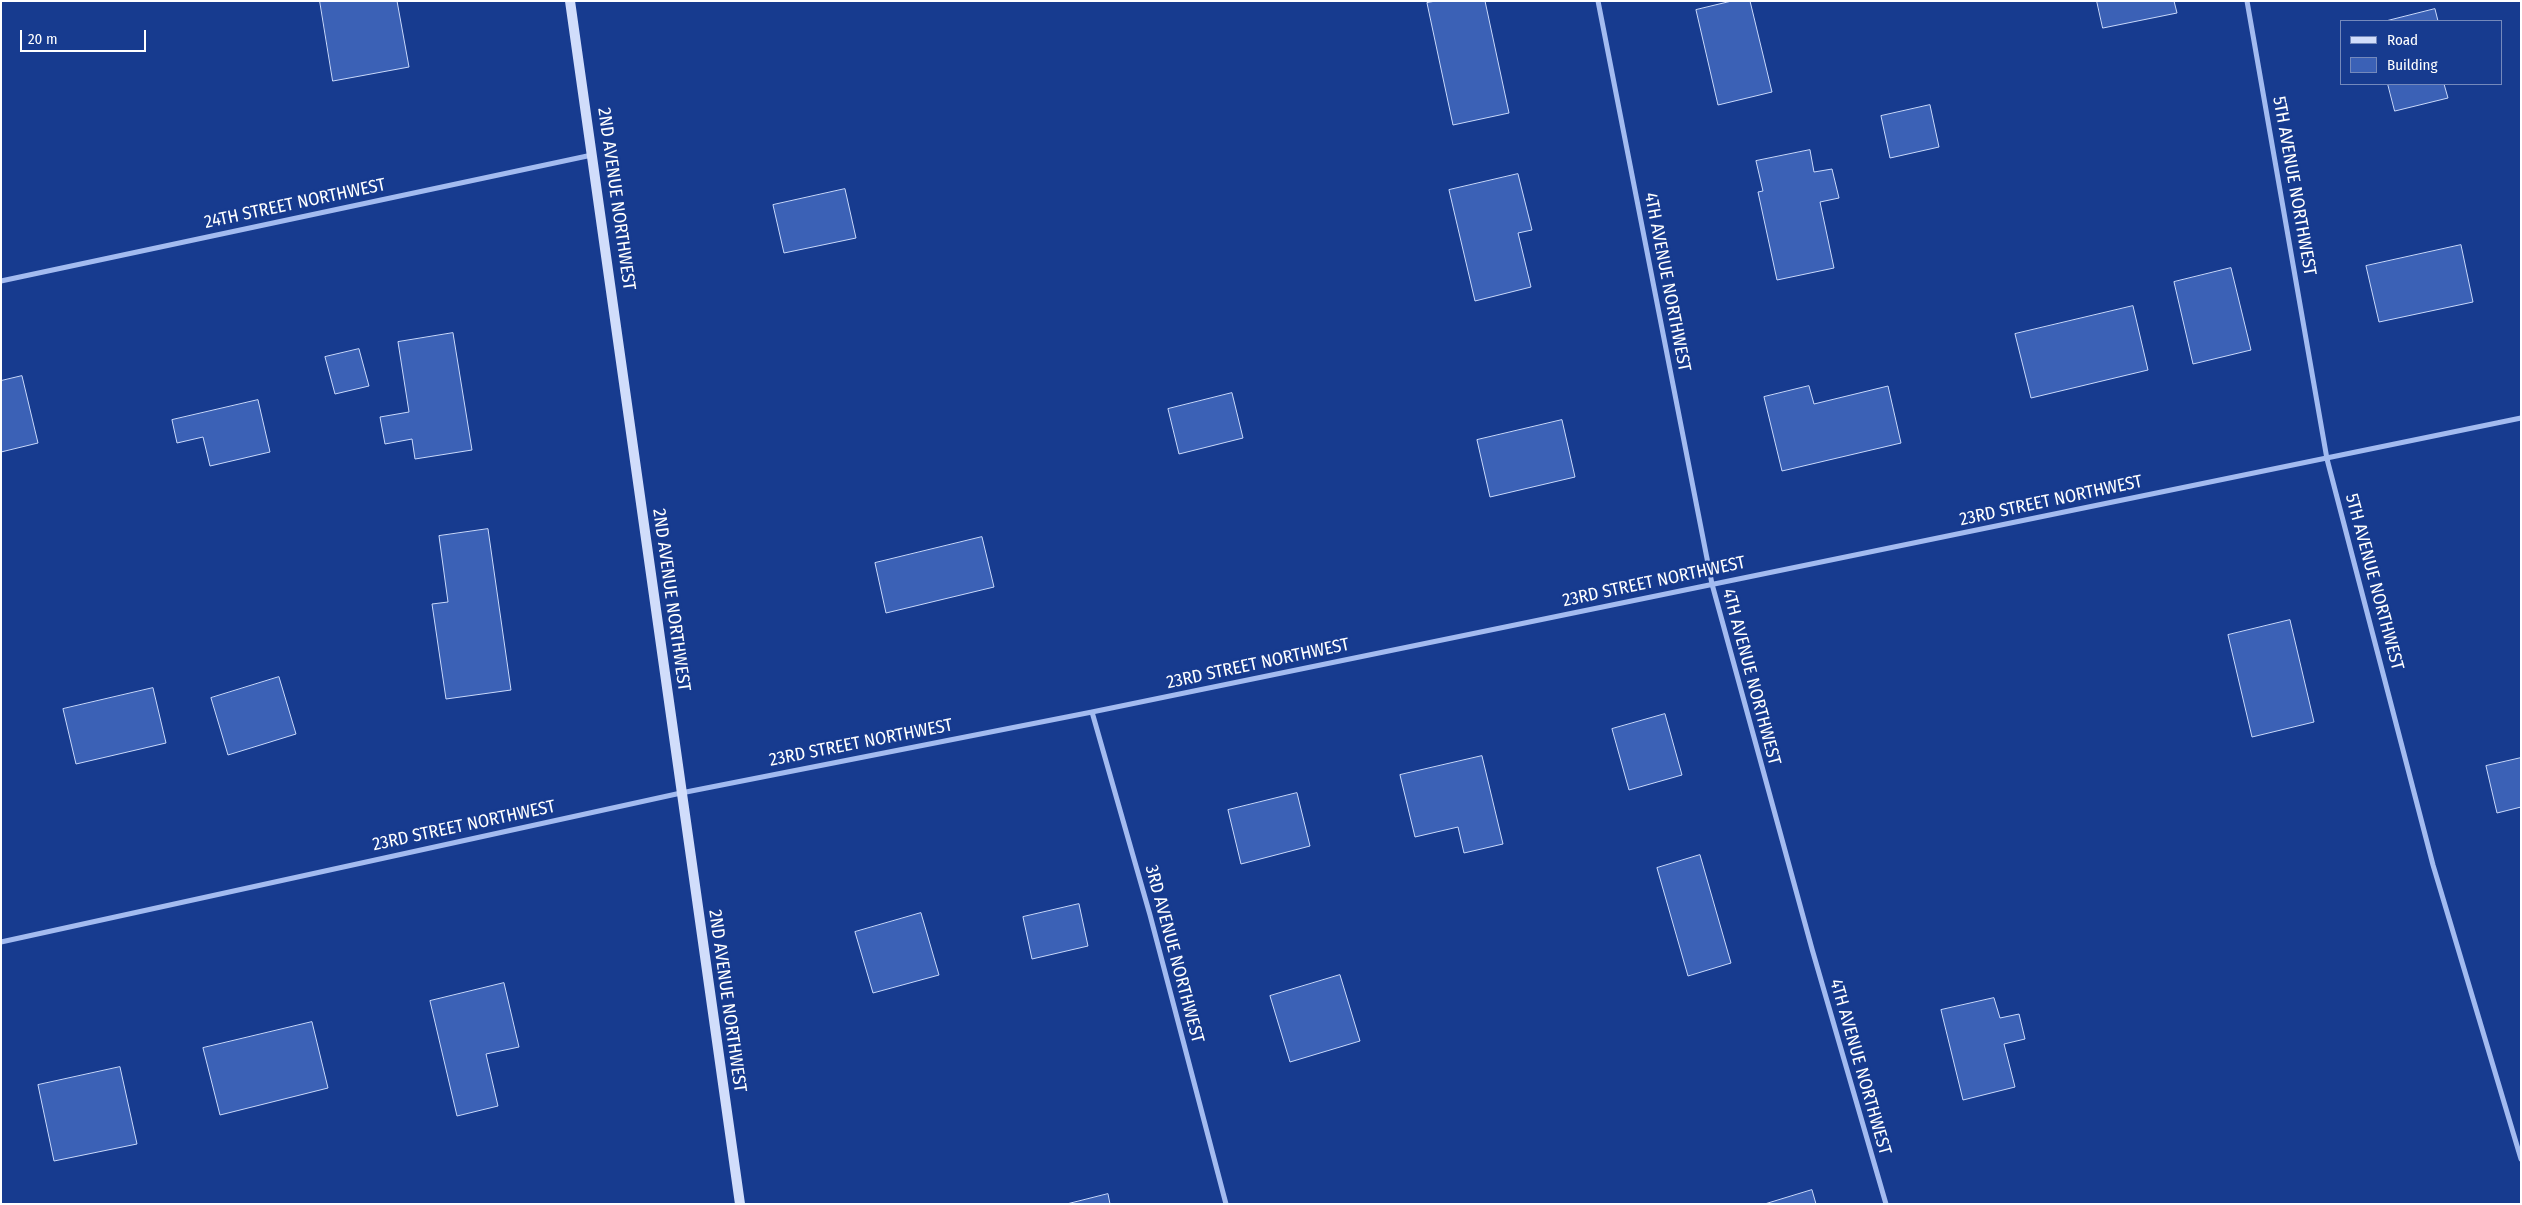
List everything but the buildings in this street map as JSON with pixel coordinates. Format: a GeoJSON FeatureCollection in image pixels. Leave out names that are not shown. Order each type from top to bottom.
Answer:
{"type":"FeatureCollection","features":[{"type":"Feature","properties":{"kind":"main road","name":"2ND AVENUE NORTHWEST"},"geometry":{"type":"LineString","coordinates":[[570,1],[594,154],[681,793],[740,1204]]}},
{"type":"Feature","properties":{"kind":"street","name":"4TH AVENUE NORTHWEST"},"geometry":{"type":"LineString","coordinates":[[1598,1],[1712,584],[1812,950],[1886,1204]]}},
{"type":"Feature","properties":{"kind":"street","name":"5TH AVENUE NORTHWEST"},"geometry":{"type":"LineString","coordinates":[[2247,1],[2327,458],[2433,865],[2521,1159]]}},
{"type":"Feature","properties":{"kind":"street","name":"24TH STREET NORTHWEST"},"geometry":{"type":"LineString","coordinates":[[1,281],[594,154]]}},
{"type":"Feature","properties":{"kind":"street","name":"23RD STREET NORTHWEST"},"geometry":{"type":"LineString","coordinates":[[1,942],[681,793],[1092,712],[2521,418]]}},
{"type":"Feature","properties":{"kind":"street","name":"3RD AVENUE NORTHWEST"},"geometry":{"type":"LineString","coordinates":[[1092,712],[1150,915],[1226,1204]]}}]}
